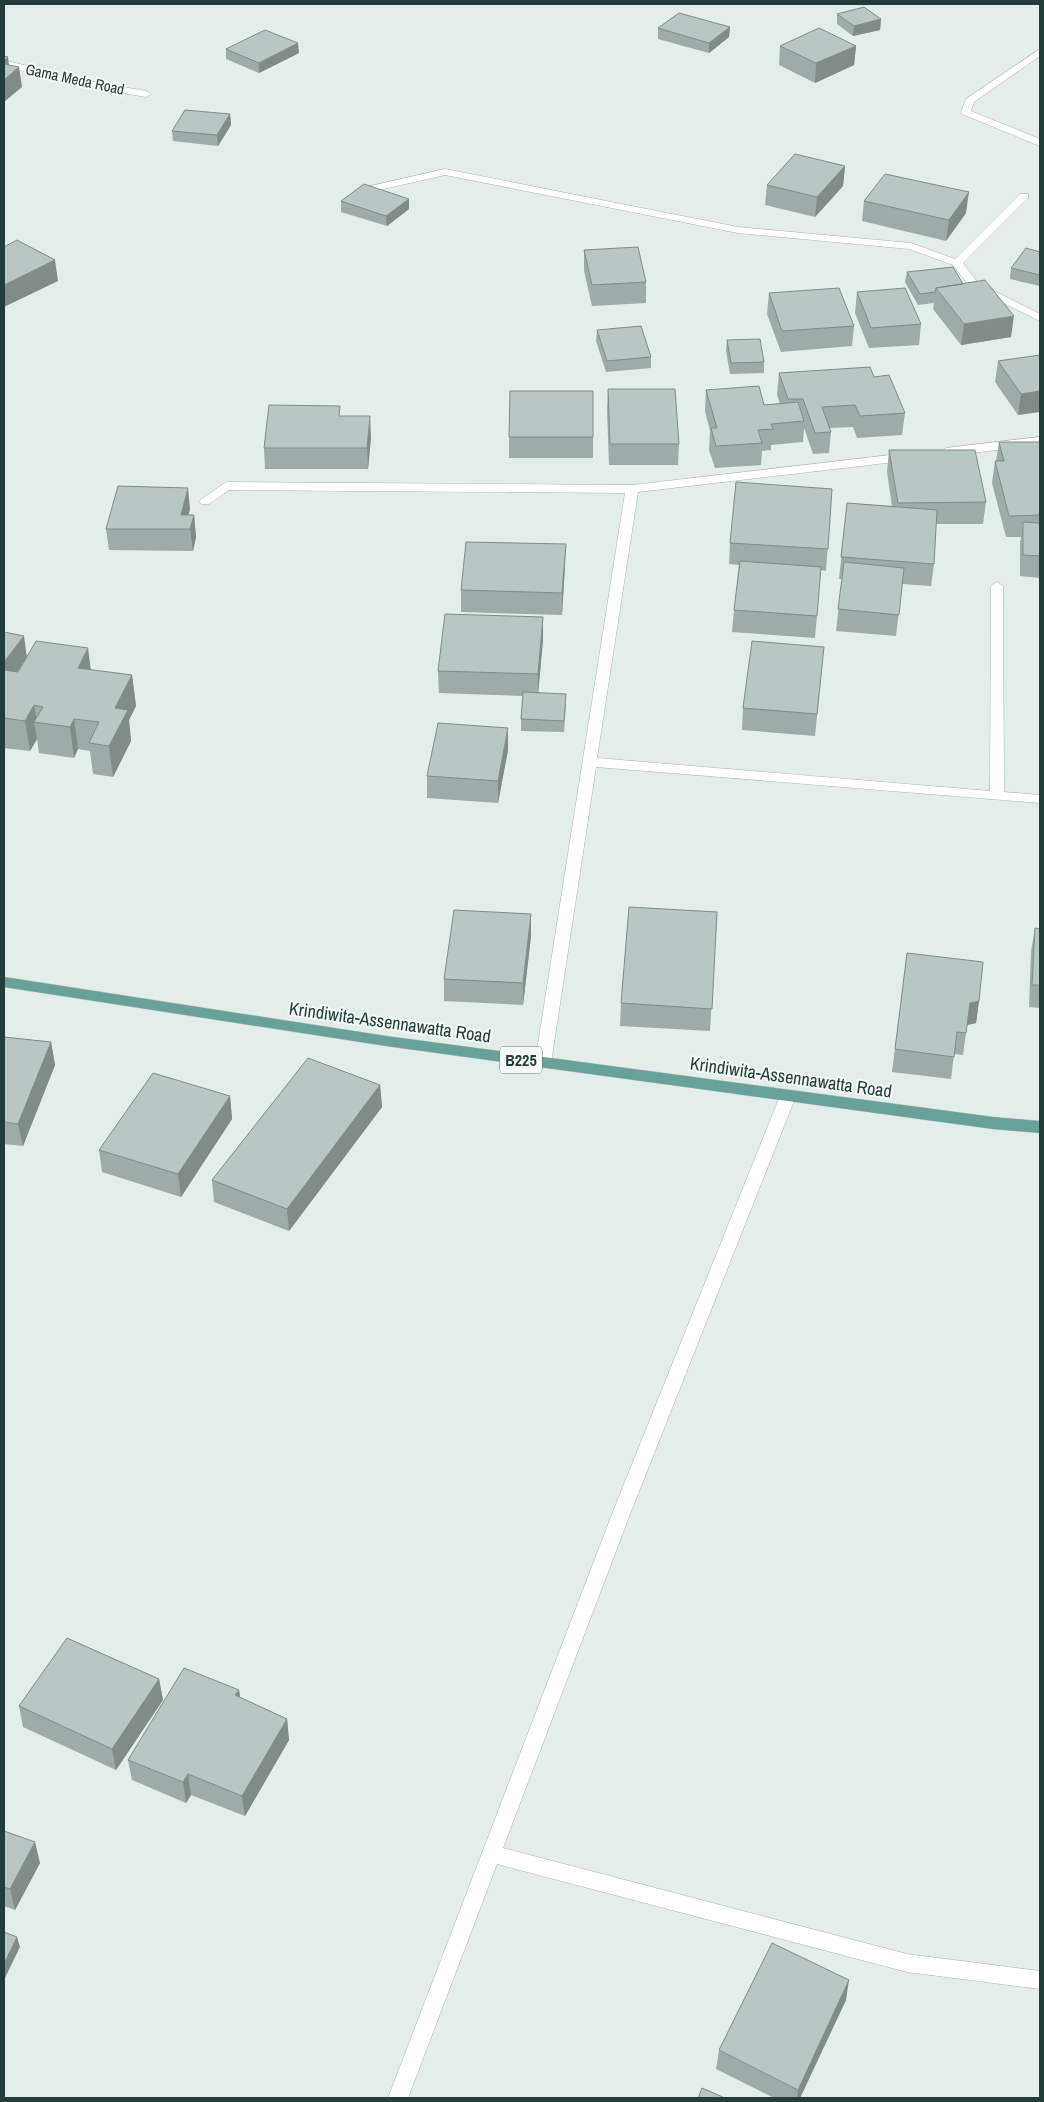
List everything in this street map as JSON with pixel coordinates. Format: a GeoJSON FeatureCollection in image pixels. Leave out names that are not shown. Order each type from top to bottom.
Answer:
{"type":"FeatureCollection","features":[{"type":"Feature","properties":{"kind":"main road","name":"Krindiwita-Assennawatta Road"},"geometry":{"type":"LineString","coordinates":[[4,982],[386,1042],[993,1124],[1040,1127]]}},
{"type":"Feature","properties":{"kind":"street"},"geometry":{"type":"LineString","coordinates":[[1040,52],[970,100],[966,112],[1040,143]]}},
{"type":"Feature","properties":{"kind":"street","name":"Gama Meda Road"},"geometry":{"type":"LineString","coordinates":[[4,63],[76,82],[146,94]]}},
{"type":"Feature","properties":{"kind":"street"},"geometry":{"type":"LineString","coordinates":[[366,190],[445,172],[738,230],[911,246],[957,263],[974,285],[1040,318]]}},
{"type":"Feature","properties":{"kind":"street"},"geometry":{"type":"LineString","coordinates":[[957,263],[1024,196]]}},
{"type":"Feature","properties":{"kind":"street"},"geometry":{"type":"LineString","coordinates":[[205,501],[226,486],[632,489],[1040,441]]}},
{"type":"Feature","properties":{"kind":"street"},"geometry":{"type":"LineString","coordinates":[[543,1063],[632,489]]}},
{"type":"Feature","properties":{"kind":"street"},"geometry":{"type":"LineString","coordinates":[[997,586],[997,794]]}},
{"type":"Feature","properties":{"kind":"street"},"geometry":{"type":"LineString","coordinates":[[590,762],[1040,799]]}},
{"type":"Feature","properties":{"kind":"street"},"geometry":{"type":"LineString","coordinates":[[398,2098],[622,1509],[788,1096]]}},
{"type":"Feature","properties":{"kind":"street"},"geometry":{"type":"LineString","coordinates":[[491,1854],[907,1963],[1040,1980]]}},
{"type":"Feature","properties":{"kind":"building"},"geometry":{"type":"Polygon","coordinates":[[[864,7],[881,19],[854,26],[837,14],[864,7]]]}},
{"type":"Feature","properties":{"kind":"building"},"geometry":{"type":"Polygon","coordinates":[[[679,13],[730,27],[709,43],[658,28],[679,13]]]}},
{"type":"Feature","properties":{"kind":"building"},"geometry":{"type":"Polygon","coordinates":[[[819,28],[856,46],[816,63],[780,46],[819,28]]]}},
{"type":"Feature","properties":{"kind":"building"},"geometry":{"type":"Polygon","coordinates":[[[265,30],[298,43],[259,63],[226,49],[265,30]]]}},
{"type":"Feature","properties":{"kind":"building"},"geometry":{"type":"Polygon","coordinates":[[[4,64],[19,67],[4,80],[4,64]]]}},
{"type":"Feature","properties":{"kind":"building"},"geometry":{"type":"Polygon","coordinates":[[[185,110],[230,114],[217,135],[172,131],[185,110]]]}},
{"type":"Feature","properties":{"kind":"building"},"geometry":{"type":"Polygon","coordinates":[[[795,154],[845,166],[817,197],[767,185],[795,154]]]}},
{"type":"Feature","properties":{"kind":"building"},"geometry":{"type":"Polygon","coordinates":[[[885,174],[969,192],[949,220],[864,201],[885,174]]]}},
{"type":"Feature","properties":{"kind":"building"},"geometry":{"type":"Polygon","coordinates":[[[364,184],[409,199],[386,216],[341,201],[364,184]]]}},
{"type":"Feature","properties":{"kind":"building"},"geometry":{"type":"Polygon","coordinates":[[[17,240],[55,260],[4,285],[4,247],[17,240]]]}},
{"type":"Feature","properties":{"kind":"building"},"geometry":{"type":"Polygon","coordinates":[[[638,247],[646,282],[592,285],[584,250],[638,247]]]}},
{"type":"Feature","properties":{"kind":"building"},"geometry":{"type":"Polygon","coordinates":[[[1026,248],[1040,252],[1040,275],[1011,268],[1026,248]]]}},
{"type":"Feature","properties":{"kind":"building"},"geometry":{"type":"Polygon","coordinates":[[[953,267],[963,284],[936,288],[935,292],[920,294],[907,272],[953,267]]]}},
{"type":"Feature","properties":{"kind":"building"},"geometry":{"type":"Polygon","coordinates":[[[985,280],[1014,316],[964,324],[936,288],[985,280]]]}},
{"type":"Feature","properties":{"kind":"building"},"geometry":{"type":"Polygon","coordinates":[[[839,288],[854,326],[782,331],[769,293],[839,288]]]}},
{"type":"Feature","properties":{"kind":"building"},"geometry":{"type":"Polygon","coordinates":[[[905,288],[921,324],[871,328],[857,292],[905,288]]]}},
{"type":"Feature","properties":{"kind":"building"},"geometry":{"type":"Polygon","coordinates":[[[641,326],[651,357],[607,361],[597,330],[641,326]]]}},
{"type":"Feature","properties":{"kind":"building"},"geometry":{"type":"Polygon","coordinates":[[[760,339],[764,362],[731,363],[727,340],[760,339]]]}},
{"type":"Feature","properties":{"kind":"building"},"geometry":{"type":"Polygon","coordinates":[[[1040,355],[1040,391],[1021,394],[998,361],[1040,355]]]}},
{"type":"Feature","properties":{"kind":"building"},"geometry":{"type":"Polygon","coordinates":[[[870,367],[874,377],[889,375],[905,413],[860,416],[855,405],[822,407],[831,432],[815,433],[803,399],[788,399],[779,373],[870,367]]]}},
{"type":"Feature","properties":{"kind":"building"},"geometry":{"type":"Polygon","coordinates":[[[759,386],[764,405],[798,402],[804,421],[771,424],[773,429],[758,430],[762,443],[716,446],[711,428],[717,428],[706,390],[759,386]]]}},
{"type":"Feature","properties":{"kind":"building"},"geometry":{"type":"Polygon","coordinates":[[[608,389],[675,389],[679,444],[610,444],[608,389]]]}},
{"type":"Feature","properties":{"kind":"building"},"geometry":{"type":"Polygon","coordinates":[[[510,391],[593,391],[593,437],[509,437],[510,391]]]}},
{"type":"Feature","properties":{"kind":"building"},"geometry":{"type":"Polygon","coordinates":[[[269,405],[340,406],[339,416],[370,416],[367,448],[264,448],[269,405]]]}},
{"type":"Feature","properties":{"kind":"building"},"geometry":{"type":"Polygon","coordinates":[[[999,442],[1040,442],[1040,515],[1009,516],[995,461],[1004,461],[999,442]]]}},
{"type":"Feature","properties":{"kind":"building"},"geometry":{"type":"Polygon","coordinates":[[[889,450],[975,450],[986,502],[898,503],[889,450]]]}},
{"type":"Feature","properties":{"kind":"building"},"geometry":{"type":"Polygon","coordinates":[[[736,482],[832,489],[828,549],[730,543],[736,482]]]}},
{"type":"Feature","properties":{"kind":"building"},"geometry":{"type":"Polygon","coordinates":[[[118,486],[188,488],[181,515],[194,515],[190,529],[106,529],[118,486]]]}},
{"type":"Feature","properties":{"kind":"building"},"geometry":{"type":"Polygon","coordinates":[[[847,503],[937,510],[934,564],[841,557],[847,503]]]}},
{"type":"Feature","properties":{"kind":"building"},"geometry":{"type":"Polygon","coordinates":[[[1023,522],[1040,523],[1040,556],[1023,555],[1023,522]]]}},
{"type":"Feature","properties":{"kind":"building"},"geometry":{"type":"Polygon","coordinates":[[[466,542],[566,544],[562,593],[461,590],[466,542]]]}},
{"type":"Feature","properties":{"kind":"building"},"geometry":{"type":"Polygon","coordinates":[[[740,561],[821,567],[817,616],[734,610],[740,561]]]}},
{"type":"Feature","properties":{"kind":"building"},"geometry":{"type":"Polygon","coordinates":[[[844,562],[904,568],[899,615],[838,609],[844,562]]]}},
{"type":"Feature","properties":{"kind":"building"},"geometry":{"type":"Polygon","coordinates":[[[445,614],[543,617],[538,674],[438,671],[445,614]]]}},
{"type":"Feature","properties":{"kind":"building"},"geometry":{"type":"Polygon","coordinates":[[[4,632],[24,636],[4,662],[4,632]]]}},
{"type":"Feature","properties":{"kind":"building"},"geometry":{"type":"Polygon","coordinates":[[[36,641],[88,648],[78,668],[132,675],[115,708],[128,710],[109,746],[89,743],[99,722],[74,719],[70,727],[34,722],[43,707],[34,705],[25,721],[4,718],[4,670],[18,672],[36,641]]]}},
{"type":"Feature","properties":{"kind":"building"},"geometry":{"type":"Polygon","coordinates":[[[752,641],[824,647],[817,714],[743,708],[752,641]]]}},
{"type":"Feature","properties":{"kind":"building"},"geometry":{"type":"Polygon","coordinates":[[[523,692],[566,694],[564,721],[521,719],[523,692]]]}},
{"type":"Feature","properties":{"kind":"building"},"geometry":{"type":"Polygon","coordinates":[[[438,723],[508,728],[498,781],[427,776],[438,723]]]}},
{"type":"Feature","properties":{"kind":"building"},"geometry":{"type":"Polygon","coordinates":[[[629,907],[717,912],[712,1009],[621,1003],[629,907]]]}},
{"type":"Feature","properties":{"kind":"building"},"geometry":{"type":"Polygon","coordinates":[[[454,910],[531,914],[523,983],[444,979],[454,910]]]}},
{"type":"Feature","properties":{"kind":"building"},"geometry":{"type":"Polygon","coordinates":[[[1035,928],[1040,929],[1040,985],[1032,985],[1035,928]]]}},
{"type":"Feature","properties":{"kind":"building"},"geometry":{"type":"Polygon","coordinates":[[[907,953],[983,962],[979,1001],[970,1003],[966,1033],[957,1032],[954,1057],[895,1049],[907,953]]]}},
{"type":"Feature","properties":{"kind":"building"},"geometry":{"type":"Polygon","coordinates":[[[4,1037],[51,1042],[18,1124],[4,1122],[4,1037]]]}},
{"type":"Feature","properties":{"kind":"building"},"geometry":{"type":"Polygon","coordinates":[[[308,1058],[380,1085],[287,1209],[212,1180],[308,1058]]]}},
{"type":"Feature","properties":{"kind":"building"},"geometry":{"type":"Polygon","coordinates":[[[153,1073],[230,1096],[178,1174],[99,1150],[153,1073]]]}},
{"type":"Feature","properties":{"kind":"building"},"geometry":{"type":"Polygon","coordinates":[[[67,1638],[159,1679],[112,1749],[19,1706],[67,1638]]]}},
{"type":"Feature","properties":{"kind":"building"},"geometry":{"type":"Polygon","coordinates":[[[184,1668],[239,1690],[235,1695],[287,1719],[242,1796],[188,1774],[183,1782],[128,1760],[184,1668]]]}},
{"type":"Feature","properties":{"kind":"building"},"geometry":{"type":"Polygon","coordinates":[[[4,1831],[35,1842],[10,1889],[4,1887],[4,1831]]]}},
{"type":"Feature","properties":{"kind":"building"},"geometry":{"type":"Polygon","coordinates":[[[4,1932],[17,1937],[4,1964],[4,1932]]]}},
{"type":"Feature","properties":{"kind":"building"},"geometry":{"type":"Polygon","coordinates":[[[772,1943],[849,1980],[798,2090],[719,2050],[772,1943]]]}},
{"type":"Feature","properties":{"kind":"building"},"geometry":{"type":"Polygon","coordinates":[[[702,2088],[725,2098],[698,2098],[702,2088]]]}}]}
